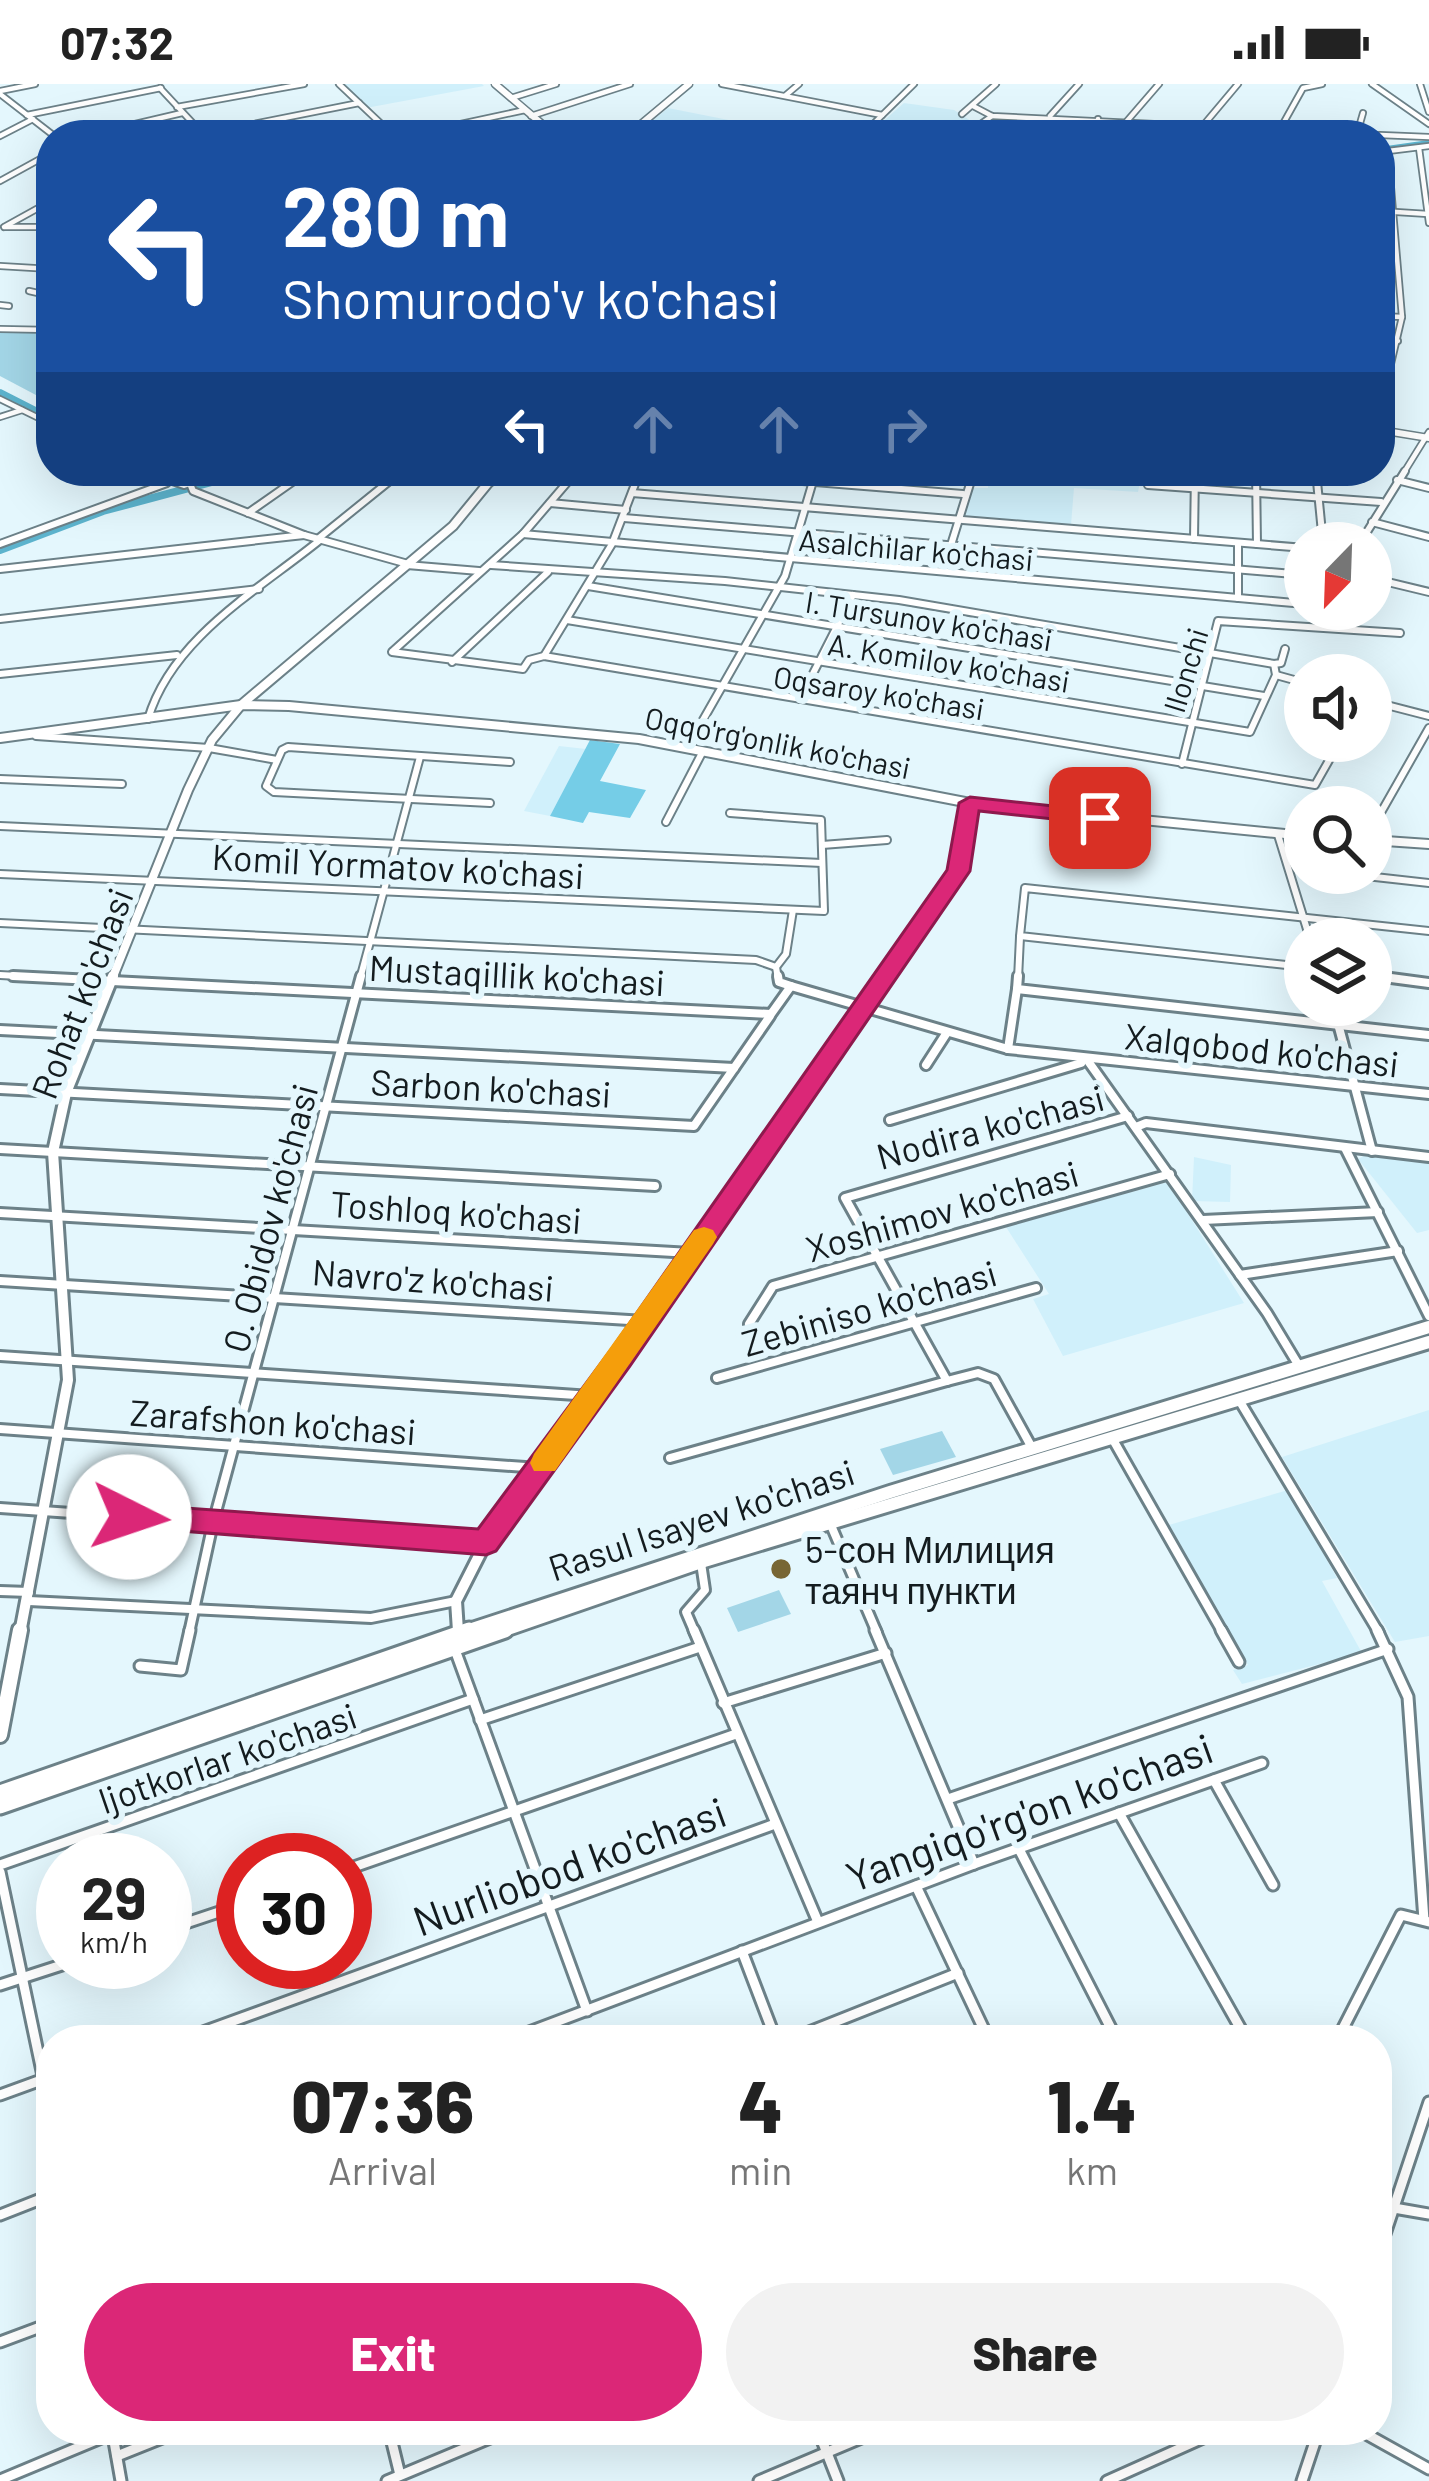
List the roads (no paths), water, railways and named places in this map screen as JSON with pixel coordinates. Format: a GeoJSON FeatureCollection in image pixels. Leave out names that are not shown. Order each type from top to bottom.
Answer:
{"type":"FeatureCollection","features":[{"type":"Feature","properties":{"kind":"main road","name":"Rasul Isayev ko'chasi"},"geometry":{"type":"LineString","coordinates":[[0,1806],[456,1638],[1299,1366],[1428,1340]]}},
{"type":"Feature","properties":{"kind":"main road","name":"Rasul Isayev ko'chasi"},"geometry":{"type":"LineString","coordinates":[[0,1793],[1031,1446],[1239,1400],[1428,1340]]}},
{"type":"Feature","properties":{"kind":"street"},"geometry":{"type":"LineString","coordinates":[[0,93],[35,84]]}},
{"type":"Feature","properties":{"kind":"street"},"geometry":{"type":"LineString","coordinates":[[143,120],[304,84]]}},
{"type":"Feature","properties":{"kind":"street"},"geometry":{"type":"LineString","coordinates":[[339,84],[377,120]]}},
{"type":"Feature","properties":{"kind":"street"},"geometry":{"type":"LineString","coordinates":[[495,84],[537,120]]}},
{"type":"Feature","properties":{"kind":"street"},"geometry":{"type":"LineString","coordinates":[[511,98],[556,84]]}},
{"type":"Feature","properties":{"kind":"street"},"geometry":{"type":"LineString","coordinates":[[488,120],[630,84]]}},
{"type":"Feature","properties":{"kind":"street"},"geometry":{"type":"LineString","coordinates":[[646,120],[689,84]]}},
{"type":"Feature","properties":{"kind":"street"},"geometry":{"type":"LineString","coordinates":[[722,84],[883,115]]}},
{"type":"Feature","properties":{"kind":"street"},"geometry":{"type":"LineString","coordinates":[[785,96],[799,84]]}},
{"type":"Feature","properties":{"kind":"street"},"geometry":{"type":"LineString","coordinates":[[878,120],[914,84]]}},
{"type":"Feature","properties":{"kind":"street"},"geometry":{"type":"LineString","coordinates":[[962,114],[996,84]]}},
{"type":"Feature","properties":{"kind":"street"},"geometry":{"type":"LineString","coordinates":[[1050,116],[1078,84]]}},
{"type":"Feature","properties":{"kind":"street"},"geometry":{"type":"LineString","coordinates":[[1128,120],[1159,84]]}},
{"type":"Feature","properties":{"kind":"street"},"geometry":{"type":"LineString","coordinates":[[1209,120],[1238,84]]}},
{"type":"Feature","properties":{"kind":"street"},"geometry":{"type":"LineString","coordinates":[[1285,120],[1303,88],[1322,84]]}},
{"type":"Feature","properties":{"kind":"street"},"geometry":{"type":"LineString","coordinates":[[1372,84],[1429,124]]}},
{"type":"Feature","properties":{"kind":"street"},"geometry":{"type":"LineString","coordinates":[[0,136],[30,117],[159,86],[190,120]]}},
{"type":"Feature","properties":{"kind":"street"},"geometry":{"type":"LineString","coordinates":[[1424,88],[1428,109]]}},
{"type":"Feature","properties":{"kind":"street"},"geometry":{"type":"LineString","coordinates":[[0,93],[36,122]]}},
{"type":"Feature","properties":{"kind":"street"},"geometry":{"type":"LineString","coordinates":[[273,120],[359,103]]}},
{"type":"Feature","properties":{"kind":"street"},"geometry":{"type":"LineString","coordinates":[[974,106],[992,116],[1107,120]]}},
{"type":"Feature","properties":{"kind":"street"},"geometry":{"type":"LineString","coordinates":[[1361,120],[1363,112]]}},
{"type":"Feature","properties":{"kind":"street"},"geometry":{"type":"LineString","coordinates":[[986,120],[992,116]]}},
{"type":"Feature","properties":{"kind":"street"},"geometry":{"type":"LineString","coordinates":[[1395,136],[1429,137]]}},
{"type":"Feature","properties":{"kind":"street"},"geometry":{"type":"LineString","coordinates":[[1395,151],[1429,146]]}},
{"type":"Feature","properties":{"kind":"street"},"geometry":{"type":"LineString","coordinates":[[1419,148],[1429,223]]}},
{"type":"Feature","properties":{"kind":"street"},"geometry":{"type":"LineString","coordinates":[[0,181],[36,161]]}},
{"type":"Feature","properties":{"kind":"street"},"geometry":{"type":"LineString","coordinates":[[2,227],[36,209]]}},
{"type":"Feature","properties":{"kind":"street"},"geometry":{"type":"LineString","coordinates":[[1395,212],[1428,214]]}},
{"type":"Feature","properties":{"kind":"street"},"geometry":{"type":"LineString","coordinates":[[1395,225],[1402,317],[1395,351]]}},
{"type":"Feature","properties":{"kind":"street"},"geometry":{"type":"LineString","coordinates":[[2,227],[36,227]]}},
{"type":"Feature","properties":{"kind":"street"},"geometry":{"type":"LineString","coordinates":[[0,266],[36,268]]}},
{"type":"Feature","properties":{"kind":"street"},"geometry":{"type":"LineString","coordinates":[[29,291],[36,293]]}},
{"type":"Feature","properties":{"kind":"street"},"geometry":{"type":"LineString","coordinates":[[1395,317],[1402,317]]}},
{"type":"Feature","properties":{"kind":"street"},"geometry":{"type":"LineString","coordinates":[[0,329],[36,330]]}},
{"type":"Feature","properties":{"kind":"street"},"geometry":{"type":"LineString","coordinates":[[0,399],[36,416]]}},
{"type":"Feature","properties":{"kind":"street"},"geometry":{"type":"LineString","coordinates":[[0,417],[23,410]]}},
{"type":"Feature","properties":{"kind":"street"},"geometry":{"type":"LineString","coordinates":[[1395,432],[1428,436],[1395,484]]}},
{"type":"Feature","properties":{"kind":"street"},"geometry":{"type":"LineString","coordinates":[[1397,481],[1429,488]]}},
{"type":"Feature","properties":{"kind":"street"},"geometry":{"type":"LineString","coordinates":[[0,544],[159,486]]}},
{"type":"Feature","properties":{"kind":"street"},"geometry":{"type":"LineString","coordinates":[[182,486],[319,540],[407,565],[480,572],[523,534],[563,486]]}},
{"type":"Feature","properties":{"kind":"street"},"geometry":{"type":"LineString","coordinates":[[192,488],[196,486]]}},
{"type":"Feature","properties":{"kind":"street"},"geometry":{"type":"LineString","coordinates":[[248,513],[287,486]]}},
{"type":"Feature","properties":{"kind":"street"},"geometry":{"type":"LineString","coordinates":[[148,718],[156,692],[178,655],[385,486]]}},
{"type":"Feature","properties":{"kind":"street","name":"Rohat ko'chasi"},"geometry":{"type":"LineString","coordinates":[[0,1735],[30,1596],[70,1360],[53,1152],[66,1093],[208,748],[241,705],[453,526],[488,486]]}},
{"type":"Feature","properties":{"kind":"street"},"geometry":{"type":"LineString","coordinates":[[544,656],[597,573],[635,486]]}},
{"type":"Feature","properties":{"kind":"street"},"geometry":{"type":"LineString","coordinates":[[687,748],[793,559],[812,486]]}},
{"type":"Feature","properties":{"kind":"street"},"geometry":{"type":"LineString","coordinates":[[863,486],[963,494]]}},
{"type":"Feature","properties":{"kind":"street"},"geometry":{"type":"LineString","coordinates":[[951,545],[967,486]]}},
{"type":"Feature","properties":{"kind":"street"},"geometry":{"type":"LineString","coordinates":[[1172,486],[1382,502]]}},
{"type":"Feature","properties":{"kind":"street"},"geometry":{"type":"LineString","coordinates":[[1256,486],[1256,544]]}},
{"type":"Feature","properties":{"kind":"street"},"geometry":{"type":"LineString","coordinates":[[1318,486],[1321,522]]}},
{"type":"Feature","properties":{"kind":"street"},"geometry":{"type":"LineString","coordinates":[[1372,522],[1393,486]]}},
{"type":"Feature","properties":{"kind":"street"},"geometry":{"type":"LineString","coordinates":[[1194,539],[1195,488]]}},
{"type":"Feature","properties":{"kind":"street"},"geometry":{"type":"LineString","coordinates":[[632,493],[1284,546]]}},
{"type":"Feature","properties":{"kind":"street"},"geometry":{"type":"LineString","coordinates":[[548,503],[800,532],[1284,573]]}},
{"type":"Feature","properties":{"kind":"street"},"geometry":{"type":"LineString","coordinates":[[1392,527],[1429,537]]}},
{"type":"Feature","properties":{"kind":"street","name":"Asalchilar ko'chasi"},"geometry":{"type":"LineString","coordinates":[[523,534],[1284,602]]}},
{"type":"Feature","properties":{"kind":"street"},"geometry":{"type":"LineString","coordinates":[[0,568],[304,535]]}},
{"type":"Feature","properties":{"kind":"street"},"geometry":{"type":"LineString","coordinates":[[1238,543],[1238,598]]}},
{"type":"Feature","properties":{"kind":"street"},"geometry":{"type":"LineString","coordinates":[[490,565],[853,596],[1274,664],[1281,663],[1285,649]]}},
{"type":"Feature","properties":{"kind":"street"},"geometry":{"type":"LineString","coordinates":[[452,662],[549,571]]}},
{"type":"Feature","properties":{"kind":"street","name":"Oqsaroy ko'chasi"},"geometry":{"type":"LineString","coordinates":[[480,572],[392,652],[523,669],[529,660],[544,656],[1315,785],[1328,762]]}},
{"type":"Feature","properties":{"kind":"street"},"geometry":{"type":"LineString","coordinates":[[1392,583],[1429,592]]}},
{"type":"Feature","properties":{"kind":"street","name":"I. Tursunov ko'chasi"},"geometry":{"type":"LineString","coordinates":[[588,586],[1264,696]]}},
{"type":"Feature","properties":{"kind":"street"},"geometry":{"type":"LineString","coordinates":[[0,619],[259,590]]}},
{"type":"Feature","properties":{"kind":"street"},"geometry":{"type":"LineString","coordinates":[[800,699],[853,596]]}},
{"type":"Feature","properties":{"kind":"street","name":"A. Komilov ko'chasi"},"geometry":{"type":"LineString","coordinates":[[567,620],[1250,733],[1276,675]]}},
{"type":"Feature","properties":{"kind":"street","name":"Ilonchi"},"geometry":{"type":"LineString","coordinates":[[1182,764],[1218,621],[1400,633]]}},
{"type":"Feature","properties":{"kind":"street"},"geometry":{"type":"LineString","coordinates":[[0,674],[178,655]]}},
{"type":"Feature","properties":{"kind":"street"},"geometry":{"type":"LineString","coordinates":[[1274,664],[1276,675],[1284,677]]}},
{"type":"Feature","properties":{"kind":"street","name":"Oqqo'rg'onlik ko'chasi"},"geometry":{"type":"LineString","coordinates":[[0,738],[241,705],[464,721],[687,748],[970,803],[1284,835]]}},
{"type":"Feature","properties":{"kind":"street"},"geometry":{"type":"LineString","coordinates":[[1392,706],[1429,716]]}},
{"type":"Feature","properties":{"kind":"street"},"geometry":{"type":"LineString","coordinates":[[1392,793],[1429,728]]}},
{"type":"Feature","properties":{"kind":"street"},"geometry":{"type":"LineString","coordinates":[[23,735],[208,748],[278,760]]}},
{"type":"Feature","properties":{"kind":"street"},"geometry":{"type":"LineString","coordinates":[[490,803],[274,792],[266,786],[288,747],[510,762]]}},
{"type":"Feature","properties":{"kind":"street"},"geometry":{"type":"LineString","coordinates":[[666,822],[703,751]]}},
{"type":"Feature","properties":{"kind":"street","name":"O. Obidov ko'chasi"},"geometry":{"type":"LineString","coordinates":[[140,1666],[181,1670],[214,1523],[420,757]]}},
{"type":"Feature","properties":{"kind":"street"},"geometry":{"type":"LineString","coordinates":[[0,779],[122,784]]}},
{"type":"Feature","properties":{"kind":"street"},"geometry":{"type":"LineString","coordinates":[[587,2012],[472,1699],[456,1638],[456,1601],[486,1542],[646,1321],[958,871],[970,803]]}},
{"type":"Feature","properties":{"kind":"street"},"geometry":{"type":"LineString","coordinates":[[730,813],[821,820],[824,911],[793,910],[786,954],[776,967],[779,982],[946,1034],[1088,1061],[1299,1366]]}},
{"type":"Feature","properties":{"kind":"street"},"geometry":{"type":"LineString","coordinates":[[0,826],[822,863]]}},
{"type":"Feature","properties":{"kind":"street"},"geometry":{"type":"LineString","coordinates":[[1278,835],[1284,854]]}},
{"type":"Feature","properties":{"kind":"street"},"geometry":{"type":"LineString","coordinates":[[821,845],[887,840]]}},
{"type":"Feature","properties":{"kind":"street"},"geometry":{"type":"LineString","coordinates":[[1392,841],[1429,844]]}},
{"type":"Feature","properties":{"kind":"street","name":"Komil Yormatov ko'chasi"},"geometry":{"type":"LineString","coordinates":[[0,874],[793,910]]}},
{"type":"Feature","properties":{"kind":"street"},"geometry":{"type":"LineString","coordinates":[[1392,879],[1429,883]]}},
{"type":"Feature","properties":{"kind":"street"},"geometry":{"type":"LineString","coordinates":[[1008,1049],[1025,888],[1302,918],[1295,894]]}},
{"type":"Feature","properties":{"kind":"street"},"geometry":{"type":"LineString","coordinates":[[0,923],[756,960],[776,967]]}},
{"type":"Feature","properties":{"kind":"street"},"geometry":{"type":"LineString","coordinates":[[1392,927],[1429,931]]}},
{"type":"Feature","properties":{"kind":"street"},"geometry":{"type":"LineString","coordinates":[[1020,936],[1284,966]]}},
{"type":"Feature","properties":{"kind":"street","name":"Mustaqillik ko'chasi"},"geometry":{"type":"LineString","coordinates":[[0,974],[771,1014]]}},
{"type":"Feature","properties":{"kind":"street"},"geometry":{"type":"LineString","coordinates":[[1392,978],[1429,983]]}},
{"type":"Feature","properties":{"kind":"street"},"geometry":{"type":"LineString","coordinates":[[771,1014],[791,986]]}},
{"type":"Feature","properties":{"kind":"street"},"geometry":{"type":"LineString","coordinates":[[1017,989],[1284,1019]]}},
{"type":"Feature","properties":{"kind":"street","name":"Sarbon ko'chasi"},"geometry":{"type":"LineString","coordinates":[[0,1089],[694,1126],[771,1014]]}},
{"type":"Feature","properties":{"kind":"street"},"geometry":{"type":"LineString","coordinates":[[1340,1026],[1372,1151]]}},
{"type":"Feature","properties":{"kind":"street"},"geometry":{"type":"LineString","coordinates":[[1349,1026],[1429,1035]]}},
{"type":"Feature","properties":{"kind":"street","name":"Sarbon ko'chasi"},"geometry":{"type":"LineString","coordinates":[[0,1030],[734,1068]]}},
{"type":"Feature","properties":{"kind":"street"},"geometry":{"type":"LineString","coordinates":[[926,1065],[946,1034]]}},
{"type":"Feature","properties":{"kind":"street","name":"Xalqobod ko'chasi"},"geometry":{"type":"LineString","coordinates":[[1088,1061],[1118,1059],[1429,1094]]}},
{"type":"Feature","properties":{"kind":"street"},"geometry":{"type":"LineString","coordinates":[[890,1120],[1088,1061]]}},
{"type":"Feature","properties":{"kind":"street","name":"Nodira ko'chasi"},"geometry":{"type":"LineString","coordinates":[[946,1381],[876,1256],[848,1194],[1128,1116]]}},
{"type":"Feature","properties":{"kind":"street"},"geometry":{"type":"LineString","coordinates":[[1136,1126],[1429,1157]]}},
{"type":"Feature","properties":{"kind":"street"},"geometry":{"type":"LineString","coordinates":[[1345,1148],[1429,1316]]}},
{"type":"Feature","properties":{"kind":"street"},"geometry":{"type":"LineString","coordinates":[[0,1149],[655,1186]]}},
{"type":"Feature","properties":{"kind":"street","name":"Xoshimov ko'chasi"},"geometry":{"type":"LineString","coordinates":[[749,1324],[773,1286],[1170,1174]]}},
{"type":"Feature","properties":{"kind":"street"},"geometry":{"type":"LineString","coordinates":[[1202,1220],[1378,1212]]}},
{"type":"Feature","properties":{"kind":"street","name":"Toshloq ko'chasi"},"geometry":{"type":"LineString","coordinates":[[0,1213],[693,1253]]}},
{"type":"Feature","properties":{"kind":"street"},"geometry":{"type":"LineString","coordinates":[[1240,1275],[1398,1252]]}},
{"type":"Feature","properties":{"kind":"street","name":"Navro'z ko'chasi"},"geometry":{"type":"LineString","coordinates":[[0,1281],[646,1321]]}},
{"type":"Feature","properties":{"kind":"street","name":"Zebiniso ko'chasi"},"geometry":{"type":"LineString","coordinates":[[717,1378],[1036,1288]]}},
{"type":"Feature","properties":{"kind":"street"},"geometry":{"type":"LineString","coordinates":[[0,1356],[593,1396]]}},
{"type":"Feature","properties":{"kind":"street"},"geometry":{"type":"LineString","coordinates":[[670,1458],[978,1373],[994,1378],[1031,1446]]}},
{"type":"Feature","properties":{"kind":"street"},"geometry":{"type":"LineString","coordinates":[[1239,1400],[1388,1649],[1408,1697],[1426,1921],[1401,1915],[1345,2025]]}},
{"type":"Feature","properties":{"kind":"street","name":"Zarafshon ko'chasi"},"geometry":{"type":"LineString","coordinates":[[0,1429],[541,1468]]}},
{"type":"Feature","properties":{"kind":"street"},"geometry":{"type":"LineString","coordinates":[[1107,1430],[1239,1662]]}},
{"type":"Feature","properties":{"kind":"street"},"geometry":{"type":"LineString","coordinates":[[0,1508],[486,1542]]}},
{"type":"Feature","properties":{"kind":"street"},"geometry":{"type":"LineString","coordinates":[[829,1521],[974,1864]]}},
{"type":"Feature","properties":{"kind":"street","name":"Yangiqo'rg'on ko'chasi"},"geometry":{"type":"LineString","coordinates":[[701,1562],[705,1590],[686,1612],[818,1922]]}},
{"type":"Feature","properties":{"kind":"street"},"geometry":{"type":"LineString","coordinates":[[0,1591],[371,1618],[456,1601]]}},
{"type":"Feature","properties":{"kind":"street"},"geometry":{"type":"LineString","coordinates":[[480,1720],[700,1647]]}},
{"type":"Feature","properties":{"kind":"street"},"geometry":{"type":"LineString","coordinates":[[948,1799],[1388,1649]]}},
{"type":"Feature","properties":{"kind":"street"},"geometry":{"type":"LineString","coordinates":[[723,1703],[886,1653]]}},
{"type":"Feature","properties":{"kind":"street","name":"Ijotkorlar ko'chasi"},"geometry":{"type":"LineString","coordinates":[[0,1869],[472,1699]]}},
{"type":"Feature","properties":{"kind":"street"},"geometry":{"type":"LineString","coordinates":[[372,1861],[736,1734]]}},
{"type":"Feature","properties":{"kind":"street","name":"Yangiqo'rg'on ko'chasi"},"geometry":{"type":"LineString","coordinates":[[550,2025],[974,1864],[1262,1763]]}},
{"type":"Feature","properties":{"kind":"street"},"geometry":{"type":"LineString","coordinates":[[1214,1780],[1274,1885]]}},
{"type":"Feature","properties":{"kind":"street"},"geometry":{"type":"LineString","coordinates":[[1119,1813],[1238,2025]]}},
{"type":"Feature","properties":{"kind":"street","name":"Nurliobod ko'chasi"},"geometry":{"type":"LineString","coordinates":[[223,2025],[776,1824]]}},
{"type":"Feature","properties":{"kind":"street"},"geometry":{"type":"LineString","coordinates":[[1020,1850],[1109,2025]]}},
{"type":"Feature","properties":{"kind":"street"},"geometry":{"type":"LineString","coordinates":[[0,1869],[36,2034]]}},
{"type":"Feature","properties":{"kind":"street"},"geometry":{"type":"LineString","coordinates":[[916,1886],[982,2025]]}},
{"type":"Feature","properties":{"kind":"street"},"geometry":{"type":"LineString","coordinates":[[742,1951],[770,2025]]}},
{"type":"Feature","properties":{"kind":"street"},"geometry":{"type":"LineString","coordinates":[[827,2025],[958,1973]]}},
{"type":"Feature","properties":{"kind":"street"},"geometry":{"type":"LineString","coordinates":[[0,1985],[36,1974]]}},
{"type":"Feature","properties":{"kind":"street"},"geometry":{"type":"LineString","coordinates":[[0,2095],[36,2088]]}},
{"type":"Feature","properties":{"kind":"street"},"geometry":{"type":"LineString","coordinates":[[1392,2215],[1429,2102]]}},
{"type":"Feature","properties":{"kind":"street"},"geometry":{"type":"LineString","coordinates":[[0,2215],[36,2201]]}},
{"type":"Feature","properties":{"kind":"street"},"geometry":{"type":"LineString","coordinates":[[1394,2209],[1429,2214]]}},
{"type":"Feature","properties":{"kind":"street"},"geometry":{"type":"LineString","coordinates":[[0,2342],[36,2329]]}},
{"type":"Feature","properties":{"kind":"street"},"geometry":{"type":"LineString","coordinates":[[0,2480],[82,2445]]}},
{"type":"Feature","properties":{"kind":"street"},"geometry":{"type":"LineString","coordinates":[[115,2445],[121,2481]]}},
{"type":"Feature","properties":{"kind":"street"},"geometry":{"type":"LineString","coordinates":[[117,2456],[144,2445]]}},
{"type":"Feature","properties":{"kind":"street"},"geometry":{"type":"LineString","coordinates":[[391,2445],[394,2478],[473,2445]]}},
{"type":"Feature","properties":{"kind":"street"},"geometry":{"type":"LineString","coordinates":[[824,2445],[838,2481]]}},
{"type":"Feature","properties":{"kind":"street"},"geometry":{"type":"LineString","coordinates":[[759,2481],[844,2445]]}},
{"type":"Feature","properties":{"kind":"street"},"geometry":{"type":"LineString","coordinates":[[1107,2481],[1188,2445]]}},
{"type":"Feature","properties":{"kind":"street"},"geometry":{"type":"LineString","coordinates":[[1302,2481],[1314,2445]]}},
{"type":"Feature","properties":{"kind":"street"},"geometry":{"type":"LineString","coordinates":[[1386,2445],[1429,2469]]}},
{"type":"Feature","properties":{"kind":"waterway"},"geometry":{"type":"LineString","coordinates":[[1395,148],[1429,143]]}},
{"type":"Feature","properties":{"kind":"waterway"},"geometry":{"type":"LineString","coordinates":[[0,392],[36,410]]}},
{"type":"Feature","properties":{"kind":"waterway"},"geometry":{"type":"LineString","coordinates":[[0,550],[103,511],[197,486]]}},
{"type":"Feature","properties":{"kind":"place","name":"5-сон Милиция таянч пункти"},"geometry":{"type":"Point","coordinates":[781,1569]}}]}
